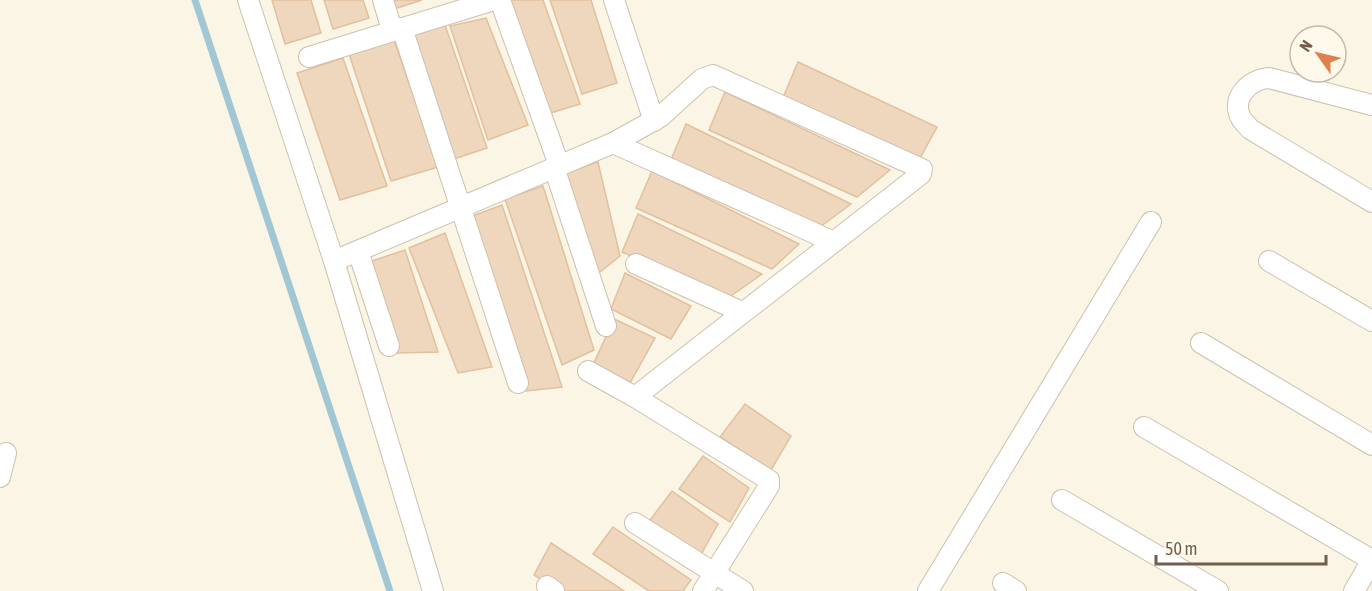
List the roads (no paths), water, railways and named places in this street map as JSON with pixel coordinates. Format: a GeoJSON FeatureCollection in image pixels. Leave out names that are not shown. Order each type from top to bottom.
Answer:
{"type":"FeatureCollection","features":[{"type":"Feature","properties":{"kind":"street"},"geometry":{"type":"LineString","coordinates":[[248,0],[334,261],[433,591]]}},
{"type":"Feature","properties":{"kind":"street"},"geometry":{"type":"LineString","coordinates":[[383,0],[397,29],[461,207],[518,383]]}},
{"type":"Feature","properties":{"kind":"street"},"geometry":{"type":"LineString","coordinates":[[309,57],[494,0]]}},
{"type":"Feature","properties":{"kind":"street"},"geometry":{"type":"LineString","coordinates":[[500,0],[557,166],[606,326]]}},
{"type":"Feature","properties":{"kind":"street"},"geometry":{"type":"LineString","coordinates":[[614,0],[654,121]]}},
{"type":"Feature","properties":{"kind":"street"},"geometry":{"type":"LineString","coordinates":[[334,261],[613,143],[654,121],[702,79],[713,75],[922,169],[921,174],[635,397]]}},
{"type":"Feature","properties":{"kind":"street"},"geometry":{"type":"LineString","coordinates":[[1372,105],[1269,78],[1258,79],[1247,87],[1239,100],[1240,116],[1250,129],[1372,202]]}},
{"type":"Feature","properties":{"kind":"street"},"geometry":{"type":"LineString","coordinates":[[613,143],[834,242]]}},
{"type":"Feature","properties":{"kind":"street"},"geometry":{"type":"LineString","coordinates":[[928,591],[1151,222]]}},
{"type":"Feature","properties":{"kind":"street"},"geometry":{"type":"LineString","coordinates":[[358,251],[389,346]]}},
{"type":"Feature","properties":{"kind":"street"},"geometry":{"type":"LineString","coordinates":[[1269,261],[1372,321]]}},
{"type":"Feature","properties":{"kind":"street"},"geometry":{"type":"LineString","coordinates":[[636,264],[742,312]]}},
{"type":"Feature","properties":{"kind":"street"},"geometry":{"type":"LineString","coordinates":[[1201,343],[1372,445]]}},
{"type":"Feature","properties":{"kind":"street"},"geometry":{"type":"LineString","coordinates":[[588,371],[635,397],[769,480],[769,486],[703,591]]}},
{"type":"Feature","properties":{"kind":"street"},"geometry":{"type":"LineString","coordinates":[[1144,427],[1372,560],[1354,591]]}},
{"type":"Feature","properties":{"kind":"street"},"geometry":{"type":"LineString","coordinates":[[0,477],[6,453]]}},
{"type":"Feature","properties":{"kind":"street"},"geometry":{"type":"LineString","coordinates":[[1062,500],[1218,591]]}},
{"type":"Feature","properties":{"kind":"street"},"geometry":{"type":"LineString","coordinates":[[635,523],[743,591]]}},
{"type":"Feature","properties":{"kind":"waterway"},"geometry":{"type":"LineString","coordinates":[[195,0],[390,591]]}}]}
